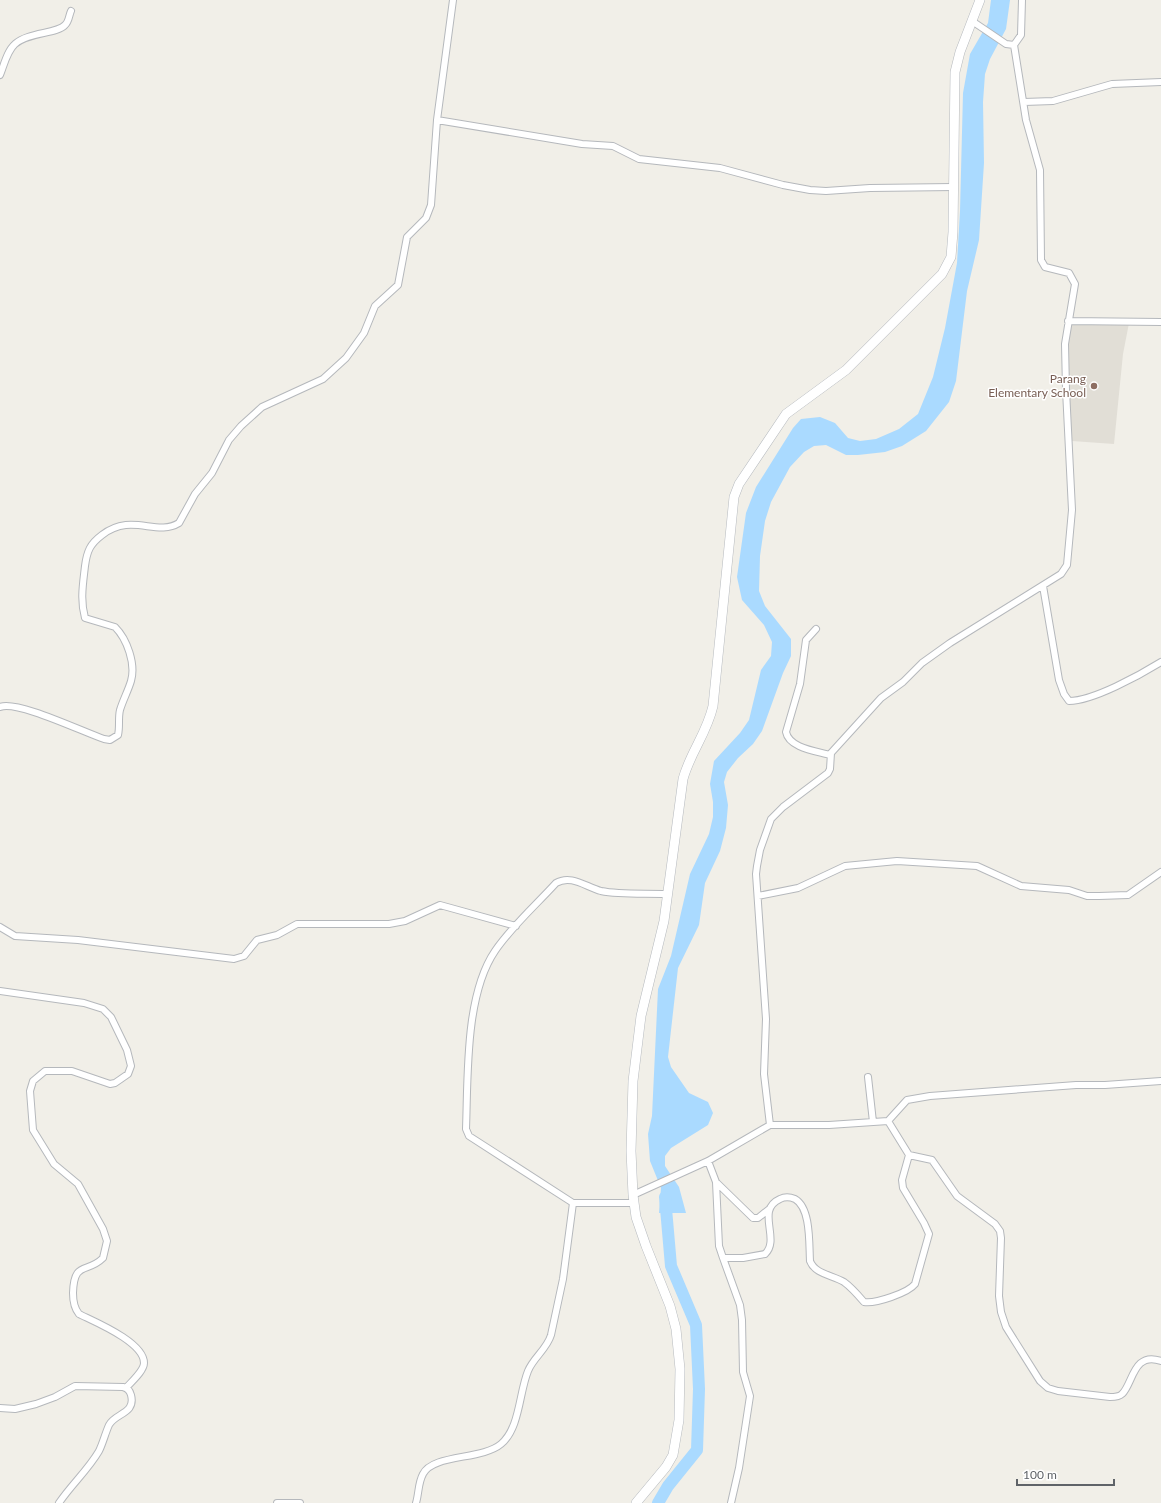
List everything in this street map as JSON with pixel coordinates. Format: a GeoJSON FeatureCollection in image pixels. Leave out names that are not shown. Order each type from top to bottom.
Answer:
{"type":"FeatureCollection","features":[{"type":"Feature","properties":{"kind":"main road"},"geometry":{"type":"LineString","coordinates":[[636,1503],[666,1467],[673,1455],[679,1420],[680,1369],[673,1316],[646,1246],[633,1199],[631,1151],[633,1081],[641,1016],[660,939],[683,779],[688,764],[706,729],[713,706],[732,506],[735,491],[786,414],[846,370],[942,274],[949,264],[952,250],[954,187],[955,72],[960,52],[980,0]]}},
{"type":"Feature","properties":{"kind":"street"},"geometry":{"type":"LineString","coordinates":[[0,707],[11,705],[104,739],[110,740],[118,735],[120,712],[131,681],[132,668],[126,646],[118,630],[115,627],[85,618],[81,603],[88,548],[98,538],[118,526],[130,524],[167,527],[179,523],[195,494],[212,473],[229,440],[241,426],[262,408],[323,379],[346,358],[364,333],[375,306],[398,285],[407,237],[426,218],[430,210],[437,120],[453,0]]}},
{"type":"Feature","properties":{"kind":"street"},"geometry":{"type":"LineString","coordinates":[[770,1125],[764,1074],[766,1019],[757,866],[768,825],[783,807],[828,773],[830,769],[830,755],[840,741],[880,698],[903,682],[922,663],[950,643],[1044,586],[1061,574],[1066,568],[1072,522],[1065,338],[1075,289],[1074,280],[1069,273],[1045,267],[1041,260],[1040,170],[1026,120],[1014,45],[1021,35],[1022,0]]}},
{"type":"Feature","properties":{"kind":"street"},"geometry":{"type":"LineString","coordinates":[[0,75],[9,52],[16,43],[32,35],[63,27],[68,22],[71,11]]}},
{"type":"Feature","properties":{"kind":"street"},"geometry":{"type":"LineString","coordinates":[[972,21],[1006,44],[1014,45]]}},
{"type":"Feature","properties":{"kind":"street"},"geometry":{"type":"LineString","coordinates":[[1024,102],[1053,101],[1112,84],[1161,82]]}},
{"type":"Feature","properties":{"kind":"street"},"geometry":{"type":"LineString","coordinates":[[437,120],[582,144],[613,146],[639,159],[720,168],[797,188],[826,191],[870,188],[954,187]]}},
{"type":"Feature","properties":{"kind":"street"},"geometry":{"type":"LineString","coordinates":[[1068,321],[1161,322]]}},
{"type":"Feature","properties":{"kind":"street"},"geometry":{"type":"LineString","coordinates":[[1044,586],[1059,680],[1064,694],[1069,701],[1084,698],[1121,685],[1161,662]]}},
{"type":"Feature","properties":{"kind":"street"},"geometry":{"type":"LineString","coordinates":[[816,629],[806,640],[800,684],[786,732],[788,739],[795,744],[830,755]]}},
{"type":"Feature","properties":{"kind":"street"},"geometry":{"type":"LineString","coordinates":[[758,896],[798,888],[846,866],[897,861],[977,866],[1021,886],[1070,890],[1088,896],[1128,896],[1161,872]]}},
{"type":"Feature","properties":{"kind":"street"},"geometry":{"type":"LineString","coordinates":[[667,894],[604,891],[565,879],[556,883],[495,951],[485,969],[476,994],[473,1007],[468,1075],[466,1132],[468,1136],[573,1203],[633,1199],[653,1187],[708,1161],[770,1125],[829,1125],[888,1121],[904,1102],[914,1098],[1076,1084],[1105,1085],[1161,1081]]}},
{"type":"Feature","properties":{"kind":"street"},"geometry":{"type":"LineString","coordinates":[[0,927],[15,936],[78,940],[234,959],[244,956],[256,940],[277,935],[297,924],[365,926],[389,924],[405,921],[440,905],[516,926]]}},
{"type":"Feature","properties":{"kind":"street"},"geometry":{"type":"LineString","coordinates":[[0,991],[84,1003],[103,1009],[111,1017],[129,1057],[130,1070],[128,1074],[115,1083],[104,1084],[72,1071],[45,1071],[33,1082],[30,1091],[31,1120],[37,1138],[54,1164],[78,1184],[106,1236],[105,1253],[103,1258],[84,1268],[75,1275],[73,1299],[79,1314],[117,1333],[140,1354],[143,1361],[142,1368],[126,1388]]}},
{"type":"Feature","properties":{"kind":"street"},"geometry":{"type":"LineString","coordinates":[[868,1077],[873,1122]]}},
{"type":"Feature","properties":{"kind":"street"},"geometry":{"type":"LineString","coordinates":[[888,1121],[909,1155],[932,1160],[957,1196],[999,1229],[1001,1238],[999,1296],[1001,1312],[1006,1327],[1044,1385],[1058,1392],[1110,1397],[1118,1396],[1123,1394],[1132,1374],[1142,1363],[1154,1359],[1161,1361]]}},
{"type":"Feature","properties":{"kind":"street"},"geometry":{"type":"LineString","coordinates":[[716,1182],[753,1218],[758,1218],[768,1210],[773,1203],[781,1198],[789,1197],[796,1200],[801,1205],[807,1220],[810,1261],[812,1266],[843,1281],[864,1302],[876,1302],[908,1290],[915,1284],[929,1234],[903,1188],[902,1180],[909,1155]]}},
{"type":"Feature","properties":{"kind":"street"},"geometry":{"type":"LineString","coordinates":[[708,1161],[716,1182],[718,1246],[740,1305],[742,1320],[743,1372],[750,1396],[739,1468],[731,1503]]}},
{"type":"Feature","properties":{"kind":"street"},"geometry":{"type":"LineString","coordinates":[[416,1503],[420,1481],[428,1467],[444,1461],[490,1451],[502,1443],[511,1432],[522,1398],[528,1371],[548,1344],[551,1335],[563,1279],[573,1203]]}},
{"type":"Feature","properties":{"kind":"street"},"geometry":{"type":"LineString","coordinates":[[723,1258],[761,1256],[768,1251],[770,1245],[768,1210]]}},
{"type":"Feature","properties":{"kind":"street"},"geometry":{"type":"LineString","coordinates":[[0,1408],[15,1409],[36,1404],[55,1397],[75,1386],[126,1388],[131,1394],[130,1406],[124,1413],[109,1424],[103,1443],[95,1457],[59,1503]]}},
{"type":"Feature","properties":{"kind":"street"},"geometry":{"type":"LineString","coordinates":[[276,1503],[300,1503]]}},
{"type":"Feature","properties":{"kind":"shaded area","name":"Parang Elementary School"},"geometry":{"type":"Polygon","coordinates":[[[1070,323],[1129,323],[1123,354],[1114,444],[1072,441],[1069,418],[1068,333],[1070,323]]]}},
{"type":"Feature","properties":{"kind":"water"},"geometry":{"type":"Polygon","coordinates":[[[991,0],[1010,0],[1006,29],[990,59],[985,74],[983,102],[984,163],[979,240],[967,291],[956,381],[949,402],[926,431],[902,446],[885,452],[846,455],[826,445],[814,446],[804,452],[790,467],[771,502],[765,521],[760,556],[759,591],[765,606],[791,639],[791,656],[783,673],[762,731],[753,744],[738,758],[727,772],[724,782],[728,805],[726,828],[720,851],[705,883],[699,925],[678,968],[668,1057],[671,1067],[689,1093],[708,1102],[713,1113],[708,1125],[671,1148],[665,1156],[665,1166],[679,1187],[686,1213],[659,1213],[661,1188],[650,1161],[648,1134],[652,1116],[658,989],[671,956],[690,874],[709,834],[713,817],[713,802],[710,784],[714,761],[740,733],[749,720],[761,670],[771,656],[772,642],[764,625],[742,600],[737,577],[746,513],[756,487],[793,428],[801,419],[820,417],[835,423],[848,438],[860,441],[876,439],[899,429],[918,414],[933,377],[945,328],[957,263],[963,93],[970,54],[988,23],[991,0]]]}},
{"type":"Feature","properties":{"kind":"waterway"},"geometry":{"type":"LineString","coordinates":[[658,1503],[668,1486],[697,1450],[699,1389],[696,1325],[671,1266],[665,1197]]}},
{"type":"Feature","properties":{"kind":"place","name":"Parang Elementary School"},"geometry":{"type":"Point","coordinates":[1094,386]}}]}
